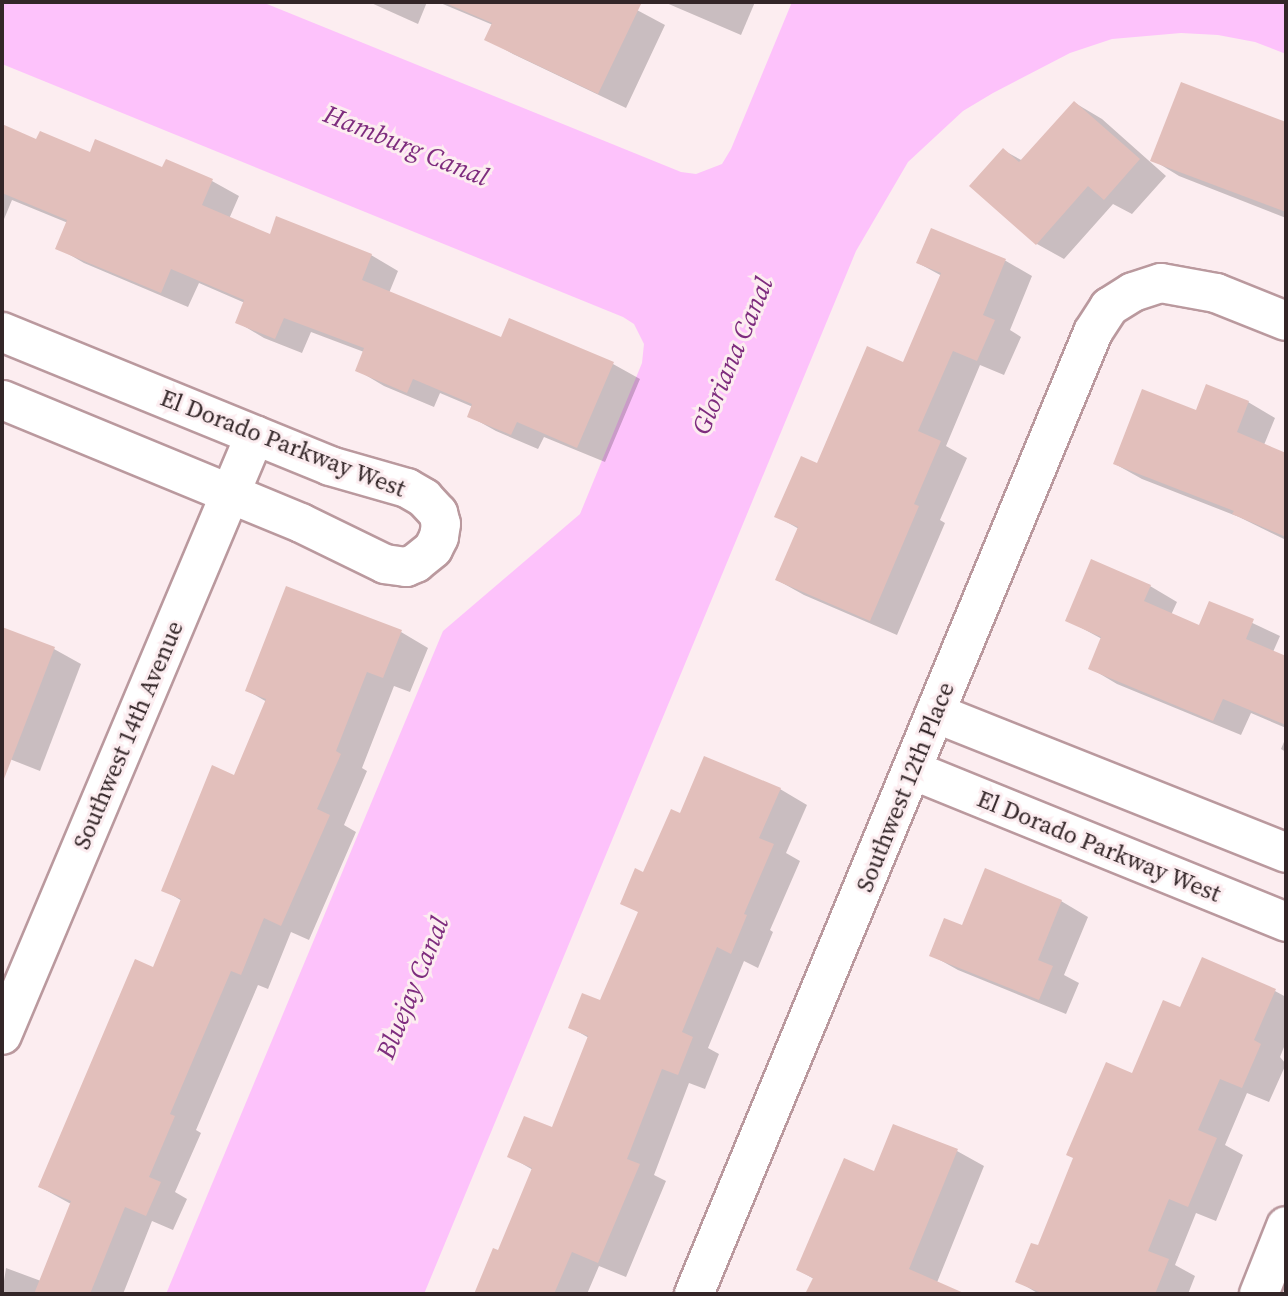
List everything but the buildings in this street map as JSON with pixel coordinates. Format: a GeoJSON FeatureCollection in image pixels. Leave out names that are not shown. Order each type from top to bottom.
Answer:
{"type":"FeatureCollection","features":[{"type":"Feature","properties":{"kind":"street","name":"Southwest 12th Place"},"geometry":{"type":"LineString","coordinates":[[694,1294],[1093,332],[1109,307],[1132,292],[1161,283],[1216,293],[1286,321]]}},
{"type":"Feature","properties":{"kind":"street","name":"El Dorado Parkway West"},"geometry":{"type":"LineString","coordinates":[[2,331],[330,466],[407,488],[424,498],[438,513],[441,524],[439,537],[433,549],[416,563],[406,567],[386,564],[231,493],[2,400]]}},
{"type":"Feature","properties":{"kind":"street","name":"Southwest 14th Avenue"},"geometry":{"type":"LineString","coordinates":[[2,1035],[255,435]]}},
{"type":"Feature","properties":{"kind":"street"},"geometry":{"type":"LineString","coordinates":[[935,713],[1286,853]]}},
{"type":"Feature","properties":{"kind":"street","name":"El Dorado Parkway West"},"geometry":{"type":"LineString","coordinates":[[912,770],[1286,922]]}},
{"type":"Feature","properties":{"kind":"street"},"geometry":{"type":"LineString","coordinates":[[1259,1294],[1286,1226]]}},
{"type":"Feature","properties":{"kind":"water"},"geometry":{"type":"Polygon","coordinates":[[[2,2],[262,2],[681,172],[696,174],[722,164],[731,149],[792,2],[1286,2],[1286,54],[1255,42],[1218,35],[1181,33],[1112,39],[1070,53],[963,111],[908,162],[856,251],[424,1294],[166,1294],[443,631],[580,514],[642,363],[644,344],[634,324],[623,317],[2,64],[2,2]]]}},
{"type":"Feature","properties":{"kind":"water label","name":"Hamburg Canal"},"geometry":{"type":"Point","coordinates":[406,146]}},
{"type":"Feature","properties":{"kind":"water label","name":"Gloriana Canal"},"geometry":{"type":"Point","coordinates":[733,356]}},
{"type":"Feature","properties":{"kind":"water label","name":"Bluejay Canal"},"geometry":{"type":"Point","coordinates":[413,988]}}]}
